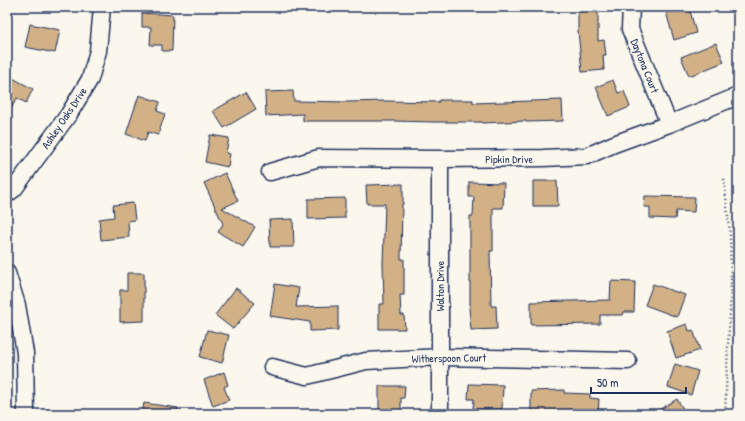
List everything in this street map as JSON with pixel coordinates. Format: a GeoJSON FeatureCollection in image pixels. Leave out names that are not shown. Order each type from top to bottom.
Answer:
{"type":"FeatureCollection","features":[{"type":"Feature","properties":{"kind":"street","name":"Ashley Oaks Drive"},"geometry":{"type":"LineString","coordinates":[[7,194],[14,189],[69,114],[90,79],[98,51],[102,7]]}},
{"type":"Feature","properties":{"kind":"street","name":"Daytona Court"},"geometry":{"type":"LineString","coordinates":[[631,7],[630,29],[669,124]]}},
{"type":"Feature","properties":{"kind":"street","name":"Pipkin Drive"},"geometry":{"type":"LineString","coordinates":[[270,172],[319,158],[440,159],[587,156],[738,96]]}},
{"type":"Feature","properties":{"kind":"street","name":"Walton Drive"},"geometry":{"type":"LineString","coordinates":[[440,159],[440,414]]}},
{"type":"Feature","properties":{"kind":"street"},"geometry":{"type":"LineString","coordinates":[[7,273],[17,305],[25,352],[26,414]]}},
{"type":"Feature","properties":{"kind":"street","name":"Witherspoon Court"},"geometry":{"type":"LineString","coordinates":[[272,367],[307,376],[366,361],[440,356],[628,361]]}},
{"type":"Feature","properties":{"kind":"path"},"geometry":{"type":"LineString","coordinates":[[724,179],[730,234],[731,282],[725,414]]}},
{"type":"Feature","properties":{"kind":"building"},"geometry":{"type":"Polygon","coordinates":[[[578,7],[598,7],[598,41],[604,40],[606,55],[603,55],[604,70],[582,72],[578,31],[578,7]]]}},
{"type":"Feature","properties":{"kind":"building"},"geometry":{"type":"Polygon","coordinates":[[[689,7],[696,33],[674,40],[666,12],[689,7]]]}},
{"type":"Feature","properties":{"kind":"building"},"geometry":{"type":"Polygon","coordinates":[[[142,13],[173,15],[172,51],[162,51],[162,45],[150,45],[151,27],[142,27],[142,13]]]}},
{"type":"Feature","properties":{"kind":"building"},"geometry":{"type":"Polygon","coordinates":[[[30,24],[60,30],[55,53],[25,47],[30,24]]]}},
{"type":"Feature","properties":{"kind":"building"},"geometry":{"type":"Polygon","coordinates":[[[716,43],[724,62],[689,76],[681,57],[716,43]]]}},
{"type":"Feature","properties":{"kind":"building"},"geometry":{"type":"Polygon","coordinates":[[[7,75],[33,89],[26,103],[17,98],[7,116],[7,75]]]}},
{"type":"Feature","properties":{"kind":"building"},"geometry":{"type":"Polygon","coordinates":[[[613,80],[618,93],[624,91],[630,107],[608,116],[596,87],[613,80]]]}},
{"type":"Feature","properties":{"kind":"building"},"geometry":{"type":"Polygon","coordinates":[[[293,91],[294,101],[439,102],[439,100],[473,100],[473,103],[562,100],[563,121],[482,123],[303,121],[303,114],[266,116],[265,92],[293,91]]]}},
{"type":"Feature","properties":{"kind":"building"},"geometry":{"type":"Polygon","coordinates":[[[246,92],[256,109],[224,128],[213,111],[246,92]]]}},
{"type":"Feature","properties":{"kind":"building"},"geometry":{"type":"Polygon","coordinates":[[[139,95],[160,102],[157,111],[165,114],[158,135],[148,132],[145,141],[126,134],[139,95]]]}},
{"type":"Feature","properties":{"kind":"building"},"geometry":{"type":"Polygon","coordinates":[[[210,135],[229,138],[226,153],[230,154],[228,167],[205,162],[210,135]]]}},
{"type":"Feature","properties":{"kind":"building"},"geometry":{"type":"Polygon","coordinates":[[[225,173],[238,201],[222,208],[255,227],[243,247],[218,232],[223,224],[204,183],[225,173]]]}},
{"type":"Feature","properties":{"kind":"building"},"geometry":{"type":"Polygon","coordinates":[[[533,181],[557,181],[558,206],[533,206],[533,181]]]}},
{"type":"Feature","properties":{"kind":"building"},"geometry":{"type":"Polygon","coordinates":[[[469,182],[504,183],[503,208],[493,208],[493,251],[490,251],[491,306],[496,306],[497,329],[471,330],[469,307],[470,216],[473,216],[474,197],[469,197],[469,182]]]}},
{"type":"Feature","properties":{"kind":"building"},"geometry":{"type":"Polygon","coordinates":[[[403,184],[401,259],[404,259],[404,295],[400,295],[401,315],[404,315],[405,329],[379,329],[379,304],[384,304],[383,263],[385,204],[367,204],[366,185],[403,184]]]}},
{"type":"Feature","properties":{"kind":"building"},"geometry":{"type":"Polygon","coordinates":[[[645,196],[695,197],[694,212],[676,211],[675,219],[650,218],[650,207],[644,207],[645,196]]]}},
{"type":"Feature","properties":{"kind":"building"},"geometry":{"type":"Polygon","coordinates":[[[345,198],[345,218],[308,219],[308,199],[345,198]]]}},
{"type":"Feature","properties":{"kind":"building"},"geometry":{"type":"Polygon","coordinates":[[[133,203],[135,220],[128,221],[129,237],[101,240],[99,219],[114,217],[113,205],[133,203]]]}},
{"type":"Feature","properties":{"kind":"building"},"geometry":{"type":"Polygon","coordinates":[[[293,219],[294,247],[270,247],[269,220],[293,219]]]}},
{"type":"Feature","properties":{"kind":"building"},"geometry":{"type":"Polygon","coordinates":[[[127,273],[144,273],[144,321],[120,322],[120,290],[127,290],[127,273]]]}},
{"type":"Feature","properties":{"kind":"building"},"geometry":{"type":"Polygon","coordinates":[[[611,281],[635,282],[634,312],[624,312],[623,315],[600,315],[600,324],[531,325],[531,302],[610,300],[611,281]]]}},
{"type":"Feature","properties":{"kind":"building"},"geometry":{"type":"Polygon","coordinates":[[[275,284],[299,288],[296,307],[338,306],[338,330],[310,331],[310,322],[270,316],[275,284]]]}},
{"type":"Feature","properties":{"kind":"building"},"geometry":{"type":"Polygon","coordinates":[[[653,284],[685,295],[677,317],[645,305],[653,284]]]}},
{"type":"Feature","properties":{"kind":"building"},"geometry":{"type":"Polygon","coordinates":[[[236,288],[255,303],[233,329],[215,315],[236,288]]]}},
{"type":"Feature","properties":{"kind":"building"},"geometry":{"type":"Polygon","coordinates":[[[687,324],[689,331],[693,330],[700,350],[676,358],[667,331],[687,324]]]}},
{"type":"Feature","properties":{"kind":"building"},"geometry":{"type":"Polygon","coordinates":[[[207,330],[229,335],[222,363],[200,357],[207,330]]]}},
{"type":"Feature","properties":{"kind":"building"},"geometry":{"type":"Polygon","coordinates":[[[675,364],[698,371],[691,395],[668,387],[675,364]]]}},
{"type":"Feature","properties":{"kind":"building"},"geometry":{"type":"Polygon","coordinates":[[[224,372],[228,385],[224,387],[229,400],[213,406],[204,380],[224,372]]]}},
{"type":"Feature","properties":{"kind":"building"},"geometry":{"type":"Polygon","coordinates":[[[469,384],[503,385],[502,409],[473,409],[474,399],[468,399],[469,384]]]}},
{"type":"Feature","properties":{"kind":"building"},"geometry":{"type":"Polygon","coordinates":[[[379,386],[405,386],[404,398],[401,398],[401,412],[379,411],[379,386]]]}},
{"type":"Feature","properties":{"kind":"building"},"geometry":{"type":"Polygon","coordinates":[[[564,390],[564,393],[590,394],[590,398],[599,399],[598,414],[531,414],[531,391],[564,390]]]}},
{"type":"Feature","properties":{"kind":"building"},"geometry":{"type":"Polygon","coordinates":[[[677,399],[686,414],[652,414],[677,399]]]}},
{"type":"Feature","properties":{"kind":"building"},"geometry":{"type":"Polygon","coordinates":[[[144,403],[178,408],[177,414],[142,414],[144,403]]]}}]}
